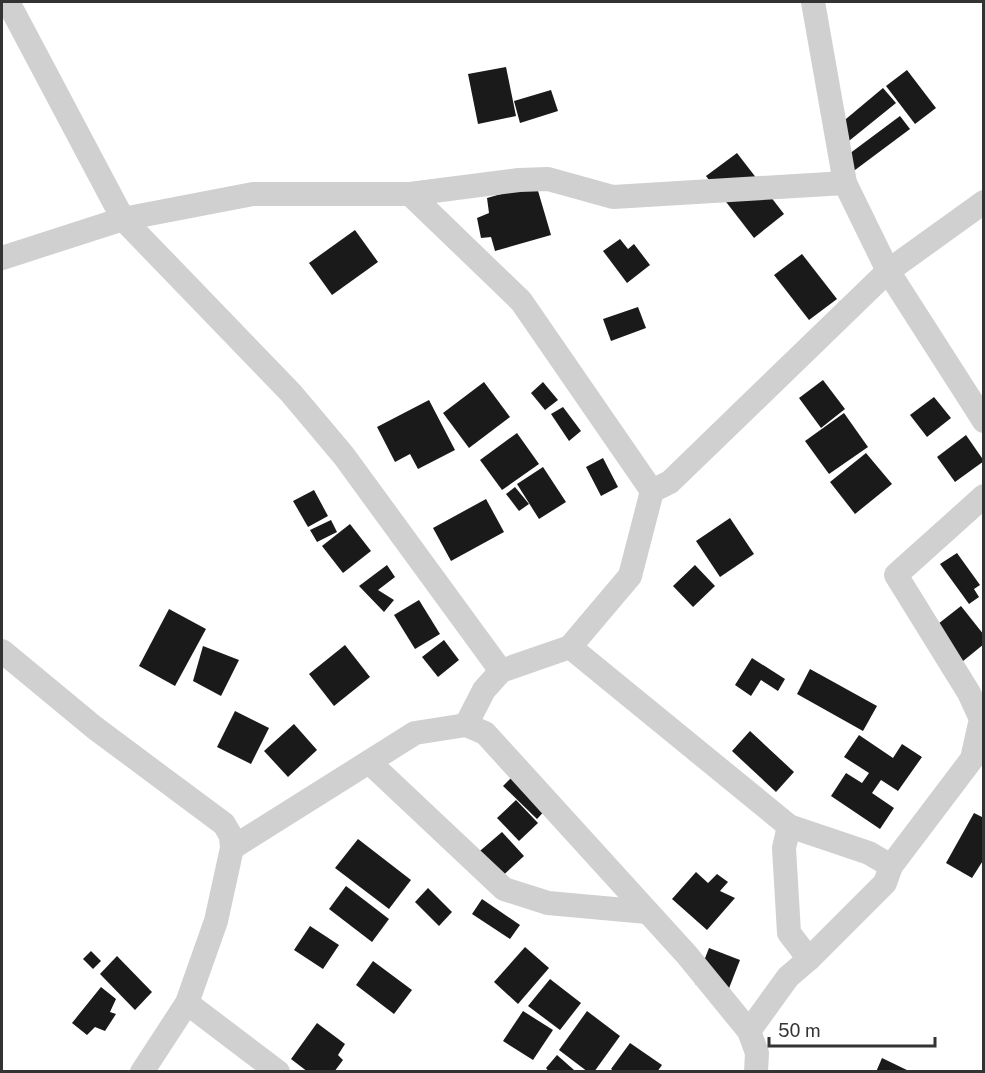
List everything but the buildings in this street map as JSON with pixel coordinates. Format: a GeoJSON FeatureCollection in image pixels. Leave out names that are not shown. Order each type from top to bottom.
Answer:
{"type":"FeatureCollection","features":[{"type":"Feature","properties":{"kind":"street"},"geometry":{"type":"LineString","coordinates":[[8,2],[123,219],[291,393],[344,456],[501,671]]}},
{"type":"Feature","properties":{"kind":"street"},"geometry":{"type":"LineString","coordinates":[[813,2],[845,183],[888,271],[984,421]]}},
{"type":"Feature","properties":{"kind":"street"},"geometry":{"type":"LineString","coordinates":[[2,258],[123,219],[253,194],[410,194],[519,180],[548,179],[613,196],[845,183]]}},
{"type":"Feature","properties":{"kind":"street"},"geometry":{"type":"LineString","coordinates":[[410,194],[521,302],[652,491]]}},
{"type":"Feature","properties":{"kind":"street"},"geometry":{"type":"LineString","coordinates":[[466,725],[484,690],[501,671],[570,647],[630,576],[652,491],[670,482],[888,271],[984,202]]}},
{"type":"Feature","properties":{"kind":"street"},"geometry":{"type":"LineString","coordinates":[[749,1031],[788,977],[885,884],[891,866],[972,759],[981,719],[969,693],[896,575],[984,496]]}},
{"type":"Feature","properties":{"kind":"street"},"geometry":{"type":"LineString","coordinates":[[570,647],[789,826],[869,853],[891,866]]}},
{"type":"Feature","properties":{"kind":"street"},"geometry":{"type":"LineString","coordinates":[[2,651],[95,728],[224,824],[231,836],[232,848],[216,921],[188,1003],[142,1071]]}},
{"type":"Feature","properties":{"kind":"street"},"geometry":{"type":"LineString","coordinates":[[232,848],[415,733],[466,725],[485,733],[687,955],[749,1031],[757,1053],[756,1071]]}},
{"type":"Feature","properties":{"kind":"street"},"geometry":{"type":"LineString","coordinates":[[369,762],[504,889],[548,903],[647,912]]}},
{"type":"Feature","properties":{"kind":"street"},"geometry":{"type":"LineString","coordinates":[[789,826],[784,848],[789,933],[809,959]]}},
{"type":"Feature","properties":{"kind":"street"},"geometry":{"type":"LineString","coordinates":[[188,1003],[278,1071]]}}]}
